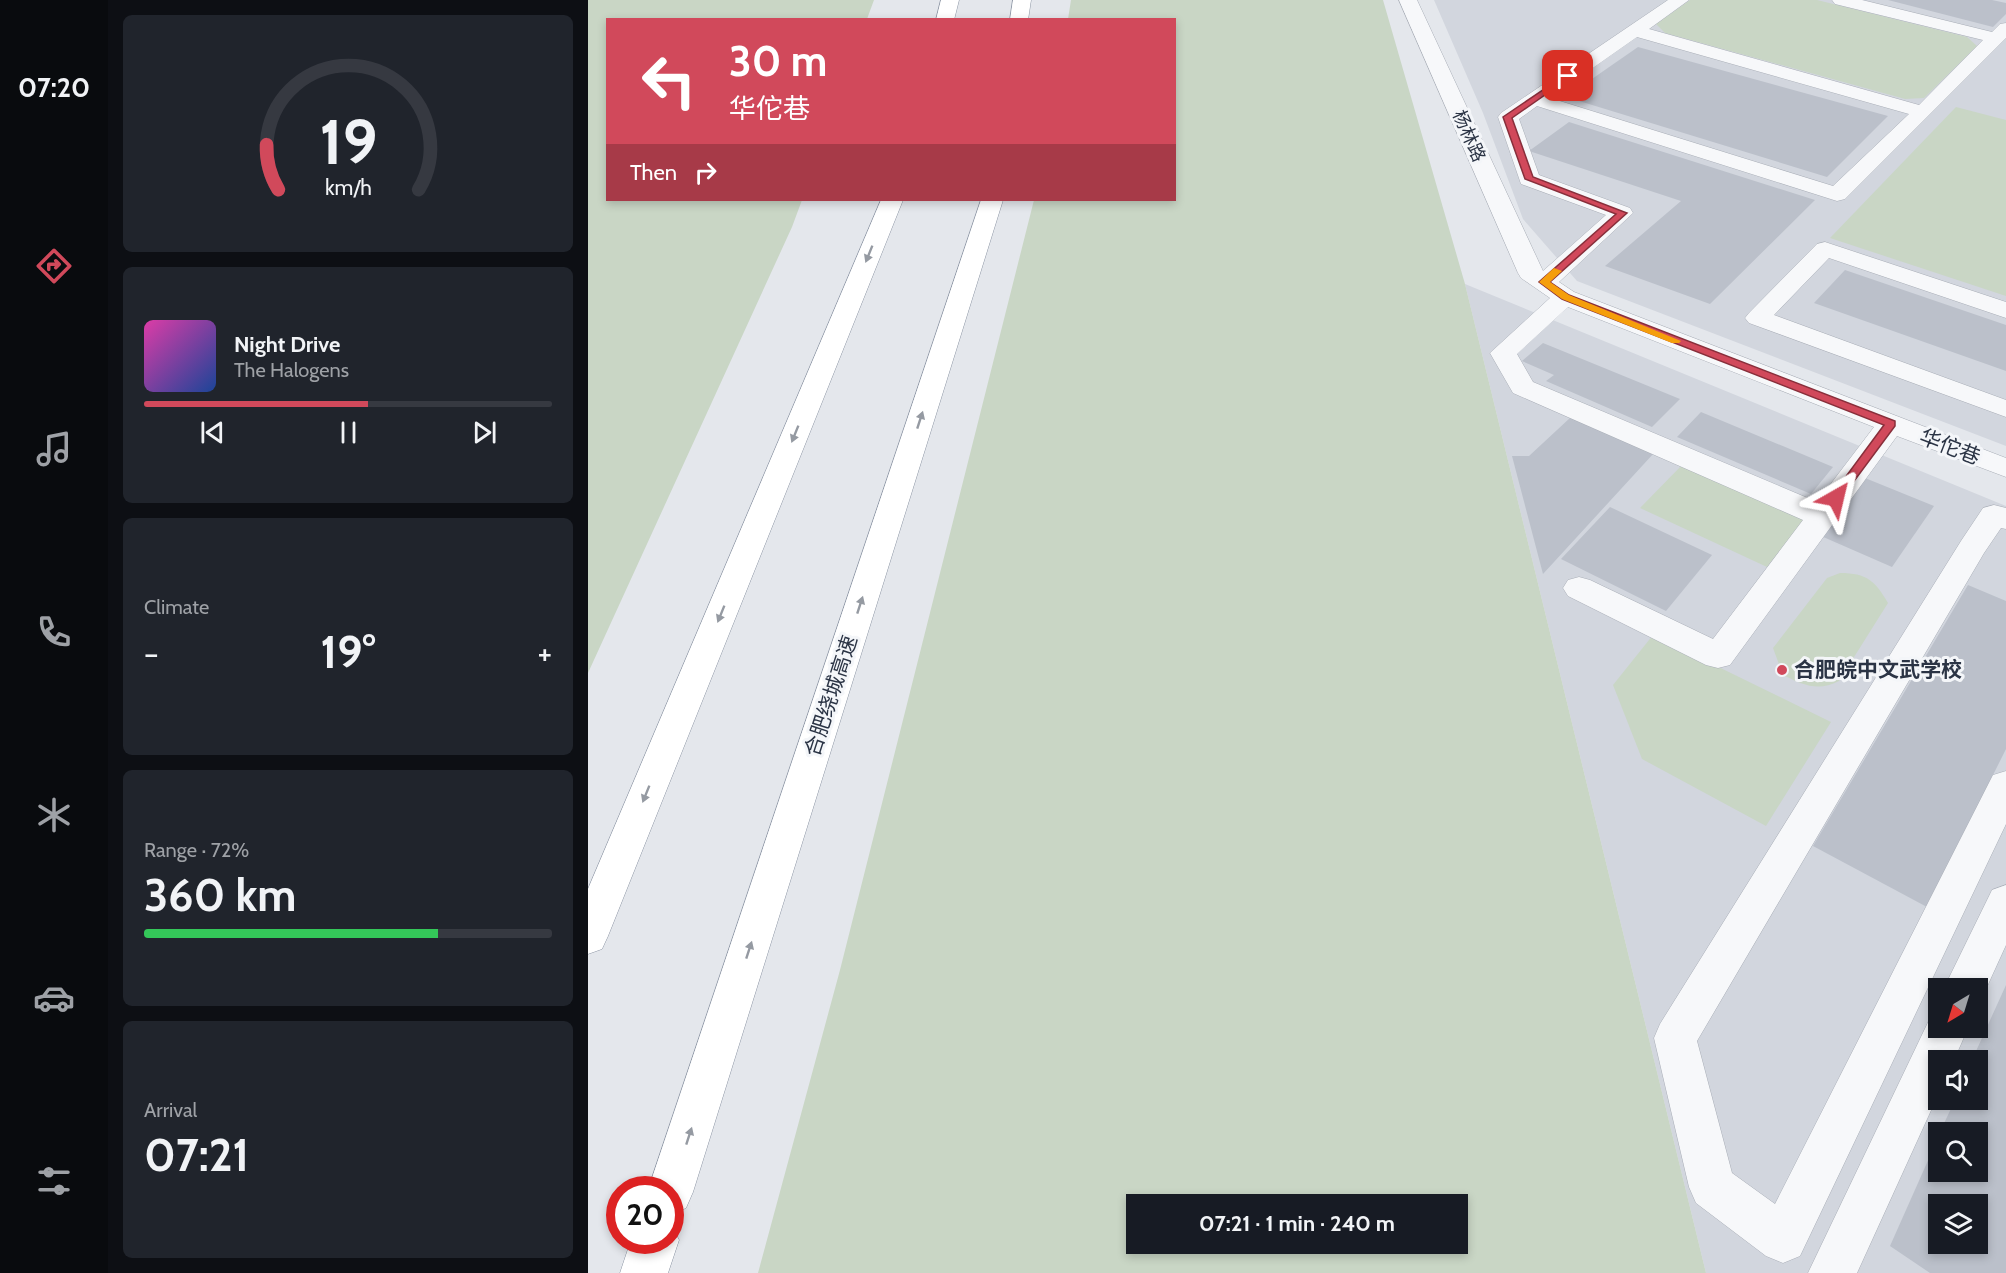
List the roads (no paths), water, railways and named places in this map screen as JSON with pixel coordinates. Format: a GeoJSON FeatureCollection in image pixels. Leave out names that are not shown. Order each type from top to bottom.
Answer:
{"type":"FeatureCollection","features":[{"type":"Feature","properties":{"kind":"highway"},"geometry":{"type":"LineString","coordinates":[[946,18],[950,0]]}},
{"type":"Feature","properties":{"kind":"highway"},"geometry":{"type":"LineString","coordinates":[[1019,18],[1022,0]]}},
{"type":"Feature","properties":{"kind":"highway"},"geometry":{"type":"LineString","coordinates":[[588,936],[892,201]]}},
{"type":"Feature","properties":{"kind":"highway","name":"合肥绕城高速"},"geometry":{"type":"LineString","coordinates":[[675,1176],[992,201]]}},
{"type":"Feature","properties":{"kind":"highway"},"geometry":{"type":"LineString","coordinates":[[644,1273],[650,1254]]}},
{"type":"Feature","properties":{"kind":"street","name":"杨林路"},"geometry":{"type":"LineString","coordinates":[[1408,0],[1547,284]]}},
{"type":"Feature","properties":{"kind":"street"},"geometry":{"type":"LineString","coordinates":[[1680,0],[1508,117],[1529,179],[1622,213],[1547,284],[1503,353],[1523,387],[1822,516]]}},
{"type":"Feature","properties":{"kind":"street"},"geometry":{"type":"LineString","coordinates":[[1841,0],[2001,33]]}},
{"type":"Feature","properties":{"kind":"street"},"geometry":{"type":"LineString","coordinates":[[1635,31],[1923,112]]}},
{"type":"Feature","properties":{"kind":"street"},"geometry":{"type":"LineString","coordinates":[[1534,99],[1837,194],[2001,33]]}},
{"type":"Feature","properties":{"kind":"street"},"geometry":{"type":"LineString","coordinates":[[2006,310],[1825,249],[1758,318],[2006,409]]}},
{"type":"Feature","properties":{"kind":"street","name":"华佗巷"},"geometry":{"type":"LineString","coordinates":[[1547,284],[1891,424],[2006,468]]}},
{"type":"Feature","properties":{"kind":"street"},"geometry":{"type":"LineString","coordinates":[[1579,588],[1718,656],[1891,424]]}},
{"type":"Feature","properties":{"kind":"street"},"geometry":{"type":"LineString","coordinates":[[2006,519],[1994,514],[1977,540],[1675,1038],[1712,1187],[1783,1239],[2006,786]]}},
{"type":"Feature","properties":{"kind":"street"},"geometry":{"type":"LineString","coordinates":[[1970,978],[2006,902]]}},
{"type":"Feature","properties":{"kind":"street"},"geometry":{"type":"LineString","coordinates":[[1832,1273],[1942,1038]]}},
{"type":"Feature","properties":{"kind":"place","name":"合肥皖中文武学校"},"geometry":{"type":"Point","coordinates":[1782,670]}}]}
